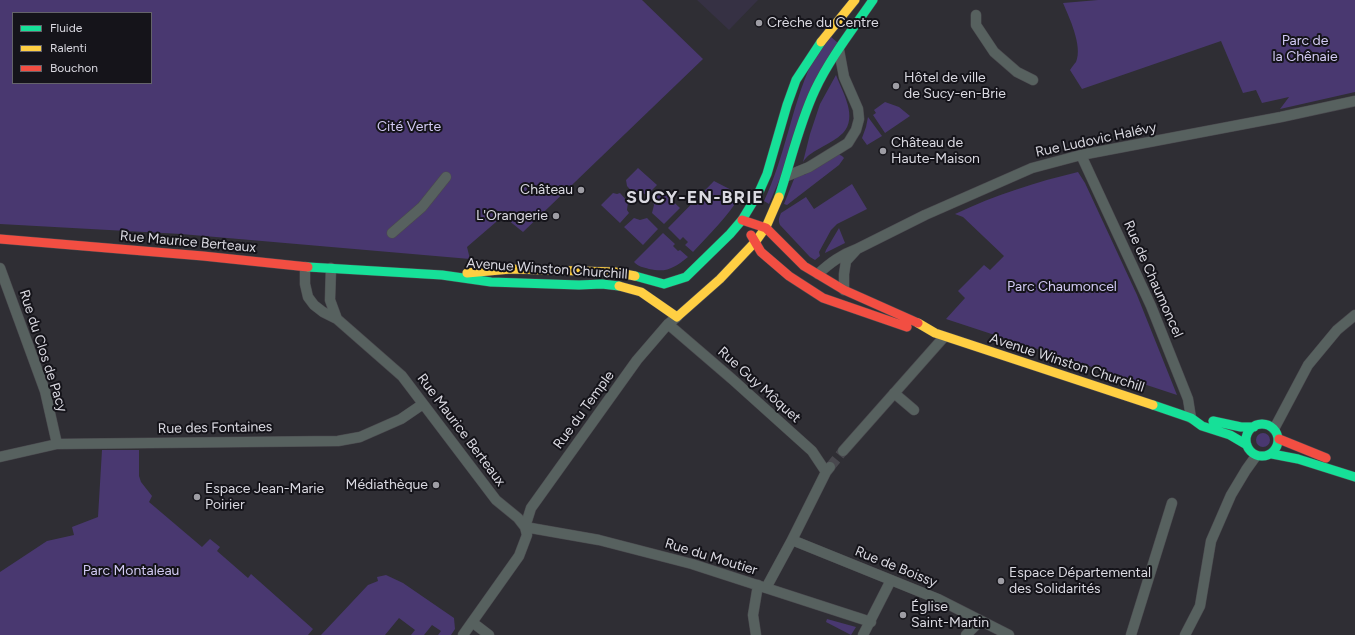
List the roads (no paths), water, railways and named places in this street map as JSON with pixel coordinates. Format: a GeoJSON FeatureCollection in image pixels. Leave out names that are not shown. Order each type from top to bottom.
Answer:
{"type":"FeatureCollection","features":[{"type":"Feature","properties":{"kind":"street"},"geometry":{"type":"LineString","coordinates":[[742,220],[759,192],[767,174],[786,105],[796,80],[817,47],[855,0]]}},
{"type":"Feature","properties":{"kind":"street"},"geometry":{"type":"LineString","coordinates":[[677,317],[693,305],[756,242],[766,228],[787,176],[791,156],[809,103],[826,70],[873,0]]}},
{"type":"Feature","properties":{"kind":"street"},"geometry":{"type":"LineString","coordinates":[[976,15],[976,25],[994,52],[1017,72],[1033,80]]}},
{"type":"Feature","properties":{"kind":"street"},"geometry":{"type":"LineString","coordinates":[[787,176],[809,167],[848,142],[856,130],[858,109],[844,77],[839,50]]}},
{"type":"Feature","properties":{"kind":"street","name":"Rue Ludovic Halévy"},"geometry":{"type":"LineString","coordinates":[[818,274],[842,255],[925,215],[1032,168],[1081,154],[1355,101]]}},
{"type":"Feature","properties":{"kind":"street","name":"Rue de Chaumoncel"},"geometry":{"type":"LineString","coordinates":[[1081,154],[1151,306],[1188,400],[1190,418]]}},
{"type":"Feature","properties":{"kind":"street"},"geometry":{"type":"LineString","coordinates":[[392,233],[422,207],[446,177]]}},
{"type":"Feature","properties":{"kind":"street","name":"Avenue Winston Churchill"},"geometry":{"type":"LineString","coordinates":[[742,220],[766,228],[804,266],[844,290],[917,322],[939,335]]}},
{"type":"Feature","properties":{"kind":"street","name":"Avenue Winston Churchill"},"geometry":{"type":"LineString","coordinates":[[742,220],[761,252],[788,276],[823,298],[914,330],[939,335],[1190,418],[1204,419],[1241,427],[1254,427]]}},
{"type":"Feature","properties":{"kind":"street","name":"Avenue Winston Churchill"},"geometry":{"type":"LineString","coordinates":[[442,275],[511,269],[615,272],[664,284],[686,277],[730,234],[742,220]]}},
{"type":"Feature","properties":{"kind":"street","name":"Rue Maurice Berteaux"},"geometry":{"type":"LineString","coordinates":[[0,240],[203,256],[305,266],[304,284],[308,297],[314,305],[323,312],[337,319],[402,376],[496,500],[518,518],[525,527]]}},
{"type":"Feature","properties":{"kind":"street","name":"Rue Ludovic Halévy"},"geometry":{"type":"LineString","coordinates":[[844,290],[846,262],[857,248]]}},
{"type":"Feature","properties":{"kind":"street","name":"Avenue Winston Churchill"},"geometry":{"type":"LineString","coordinates":[[305,266],[442,275],[491,282],[578,285],[589,284],[623,287],[641,292],[677,317]]}},
{"type":"Feature","properties":{"kind":"street","name":"Rue du Clos de Pacy"},"geometry":{"type":"LineString","coordinates":[[0,268],[45,391],[57,444]]}},
{"type":"Feature","properties":{"kind":"street","name":"Rue Maurice Berteaux"},"geometry":{"type":"LineString","coordinates":[[331,268],[330,300],[337,319]]}},
{"type":"Feature","properties":{"kind":"street"},"geometry":{"type":"LineString","coordinates":[[1274,429],[1308,365],[1337,330],[1355,315]]}},
{"type":"Feature","properties":{"kind":"street","name":"Rue du Temple"},"geometry":{"type":"LineString","coordinates":[[463,635],[523,550],[527,535],[525,527],[531,508],[637,360],[668,324],[677,317]]}},
{"type":"Feature","properties":{"kind":"street","name":"Rue Guy Môquet"},"geometry":{"type":"LineString","coordinates":[[668,324],[812,451],[828,470],[792,540]]}},
{"type":"Feature","properties":{"kind":"street"},"geometry":{"type":"LineString","coordinates":[[843,452],[894,393],[939,335]]}},
{"type":"Feature","properties":{"kind":"street"},"geometry":{"type":"LineString","coordinates":[[894,393],[914,410]]}},
{"type":"Feature","properties":{"kind":"street","name":"Rue des Fontaines"},"geometry":{"type":"LineString","coordinates":[[0,457],[57,444],[338,441],[360,437],[401,419],[423,404]]}},
{"type":"Feature","properties":{"kind":"street","name":"Avenue Winston Churchill"},"geometry":{"type":"LineString","coordinates":[[1190,418],[1202,426],[1230,435],[1247,445]]}},
{"type":"Feature","properties":{"kind":"street"},"geometry":{"type":"LineString","coordinates":[[1272,454],[1278,445],[1279,439],[1274,429],[1264,424],[1254,427],[1247,436],[1247,445],[1249,450],[1256,456],[1267,456],[1272,454],[1292,457],[1355,477]]}},
{"type":"Feature","properties":{"kind":"street"},"geometry":{"type":"LineString","coordinates":[[1279,439],[1355,470]]}},
{"type":"Feature","properties":{"kind":"street"},"geometry":{"type":"LineString","coordinates":[[1186,635],[1200,606],[1212,541],[1231,495],[1256,456]]}},
{"type":"Feature","properties":{"kind":"street"},"geometry":{"type":"LineString","coordinates":[[1131,635],[1172,503]]}},
{"type":"Feature","properties":{"kind":"street","name":"Rue du Moutier"},"geometry":{"type":"LineString","coordinates":[[525,527],[599,540],[671,558],[871,622]]}},
{"type":"Feature","properties":{"kind":"street"},"geometry":{"type":"LineString","coordinates":[[756,635],[753,615],[762,587],[792,540]]}},
{"type":"Feature","properties":{"kind":"street","name":"Rue de Boissy"},"geometry":{"type":"LineString","coordinates":[[792,540],[938,599],[1009,635]]}},
{"type":"Feature","properties":{"kind":"street"},"geometry":{"type":"LineString","coordinates":[[863,635],[892,580]]}},
{"type":"Feature","properties":{"kind":"street"},"geometry":{"type":"LineString","coordinates":[[966,635],[980,621]]}},
{"type":"Feature","properties":{"kind":"street"},"geometry":{"type":"LineString","coordinates":[[472,622],[489,635]]}},
{"type":"Feature","properties":{"kind":"tunnel"},"geometry":{"type":"LineString","coordinates":[[830,467],[843,451]]}},
{"type":"Feature","properties":{"kind":"place","name":"Crèche du Centre"},"geometry":{"type":"Point","coordinates":[759,23]}},
{"type":"Feature","properties":{"kind":"place","name":"Hôtel de ville de Sucy-en-Brie"},"geometry":{"type":"Point","coordinates":[896,86]}},
{"type":"Feature","properties":{"kind":"place","name":"Château de Haute-Maison"},"geometry":{"type":"Point","coordinates":[883,151]}},
{"type":"Feature","properties":{"kind":"place","name":"Château"},"geometry":{"type":"Point","coordinates":[581,190]}},
{"type":"Feature","properties":{"kind":"place","name":"L'Orangerie"},"geometry":{"type":"Point","coordinates":[556,216]}},
{"type":"Feature","properties":{"kind":"place","name":"Médiathèque"},"geometry":{"type":"Point","coordinates":[436,485]}},
{"type":"Feature","properties":{"kind":"place","name":"Espace Jean-Marie Poirier"},"geometry":{"type":"Point","coordinates":[197,497]}},
{"type":"Feature","properties":{"kind":"place","name":"Espace Départemental des Solidarités"},"geometry":{"type":"Point","coordinates":[1001,581]}},
{"type":"Feature","properties":{"kind":"place","name":"Église Saint-Martin"},"geometry":{"type":"Point","coordinates":[903,615]}},
{"type":"Feature","properties":{"kind":"district","name":"SUCY-EN-BRIE"},"geometry":{"type":"Point","coordinates":[695,198]}},
{"type":"Feature","properties":{"kind":"park label","name":"Parc de la Chênaie"},"geometry":{"type":"Point","coordinates":[1305,50]}},
{"type":"Feature","properties":{"kind":"park label","name":"Cité Verte"},"geometry":{"type":"Point","coordinates":[409,127]}},
{"type":"Feature","properties":{"kind":"park label","name":"Parc Chaumoncel"},"geometry":{"type":"Point","coordinates":[1062,287]}},
{"type":"Feature","properties":{"kind":"park label","name":"Parc Montaleau"},"geometry":{"type":"Point","coordinates":[131,571]}}]}
